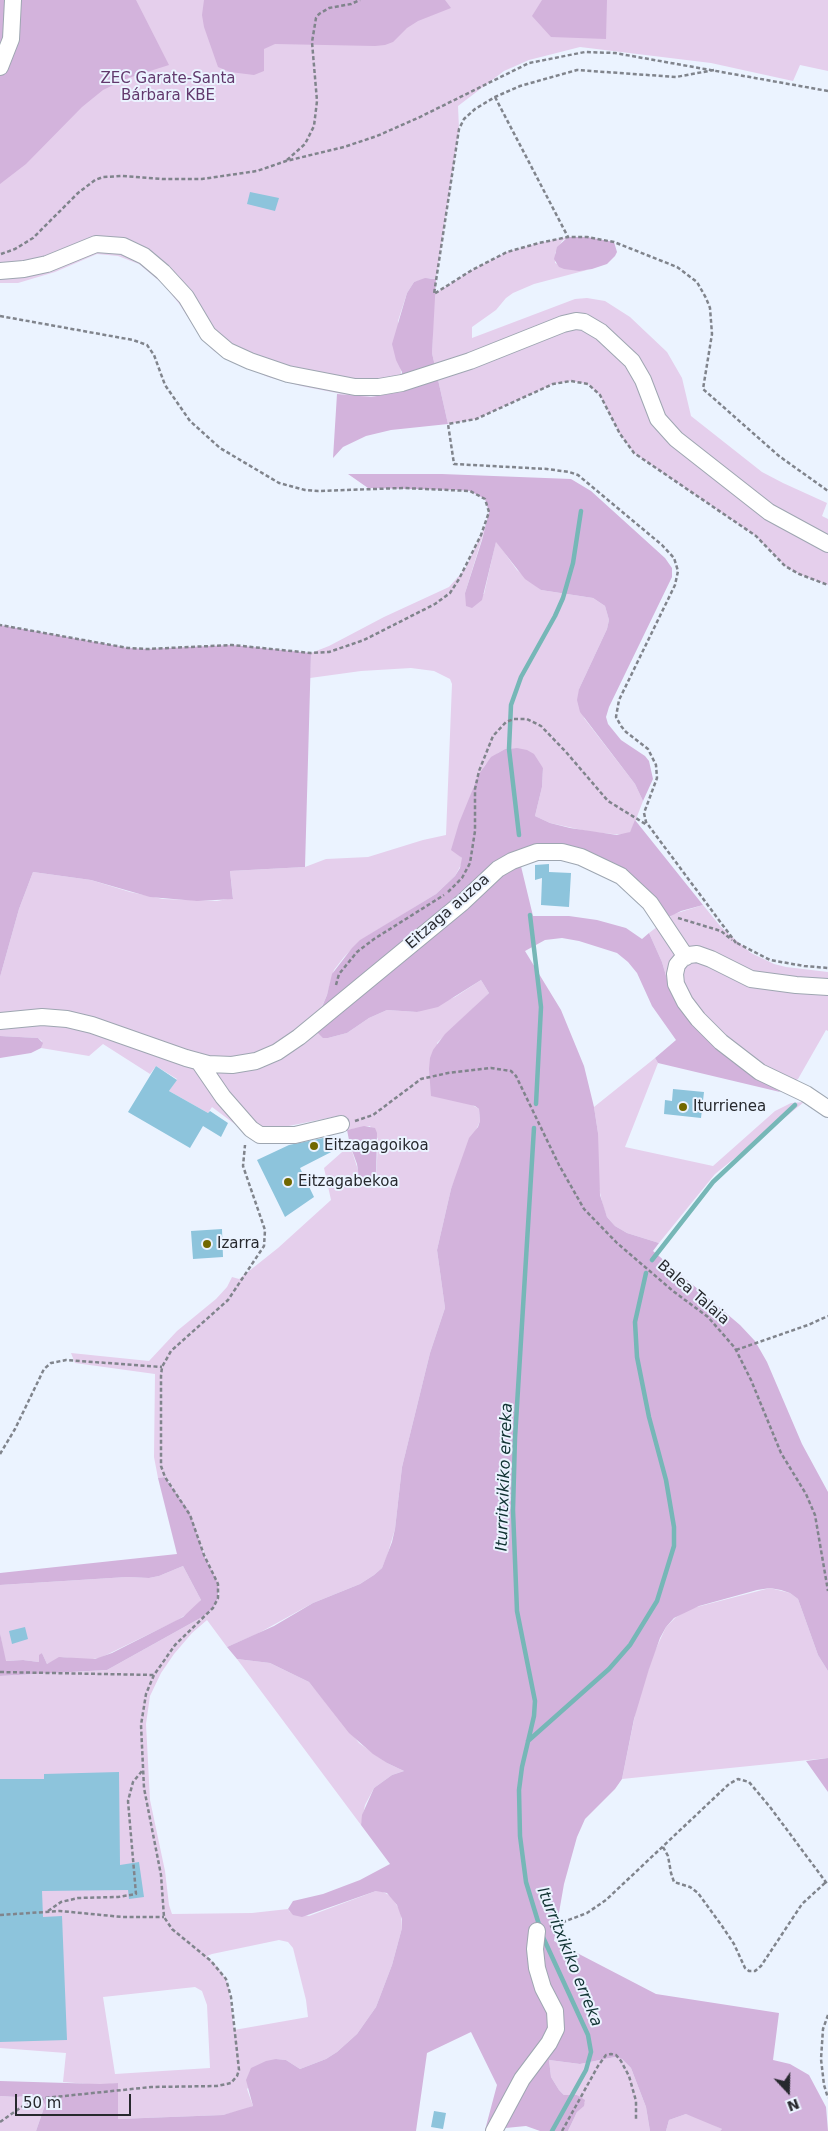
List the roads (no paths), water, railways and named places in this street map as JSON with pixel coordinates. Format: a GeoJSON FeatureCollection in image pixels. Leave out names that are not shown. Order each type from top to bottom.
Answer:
{"type":"FeatureCollection","features":[{"type":"Feature","properties":{"kind":"street"},"geometry":{"type":"LineString","coordinates":[[0,67],[11,40],[13,0]]}},
{"type":"Feature","properties":{"kind":"street"},"geometry":{"type":"LineString","coordinates":[[0,271],[42,265],[96,244],[123,246],[144,256],[163,272],[186,297],[208,334],[223,348],[241,358],[276,371],[321,382],[355,387],[379,387],[408,381],[486,355],[563,324],[576,321],[584,322],[601,332],[632,361],[643,380],[658,419],[676,439],[764,508],[792,526],[828,544]]}},
{"type":"Feature","properties":{"kind":"street","name":"Eitzaga auzoa"},"geometry":{"type":"LineString","coordinates":[[0,1021],[42,1017],[67,1019],[92,1025],[200,1062],[232,1065],[268,1057],[299,1037],[463,902],[498,869],[529,854],[544,852],[562,852],[581,857],[604,866],[633,886],[659,914],[686,956]]}},
{"type":"Feature","properties":{"kind":"street"},"geometry":{"type":"LineString","coordinates":[[828,987],[756,980],[740,975],[700,954],[686,956],[676,968],[676,984],[690,1010],[721,1042],[760,1072],[806,1094],[828,1109]]}},
{"type":"Feature","properties":{"kind":"street"},"geometry":{"type":"LineString","coordinates":[[200,1062],[223,1097],[251,1129],[260,1135],[288,1136],[341,1124]]}},
{"type":"Feature","properties":{"kind":"street"},"geometry":{"type":"LineString","coordinates":[[494,2131],[522,2079],[549,2044],[556,2029],[555,2011],[543,1988],[537,1968],[535,1949],[537,1931]]}},
{"type":"Feature","properties":{"kind":"waterway","name":"Iturritxikiko erreka"},"geometry":{"type":"LineString","coordinates":[[519,835],[509,749],[511,705],[521,677],[563,598],[573,563],[581,511]]}},
{"type":"Feature","properties":{"kind":"waterway","name":"Iturritxikiko erreka"},"geometry":{"type":"LineString","coordinates":[[530,915],[541,1007],[536,1104]]}},
{"type":"Feature","properties":{"kind":"waterway"},"geometry":{"type":"LineString","coordinates":[[652,1260],[713,1182],[795,1105]]}},
{"type":"Feature","properties":{"kind":"waterway","name":"Iturritxikiko erreka"},"geometry":{"type":"LineString","coordinates":[[534,1128],[515,1438],[513,1510],[517,1611],[535,1701],[534,1716],[522,1767],[519,1790],[520,1836],[526,1882],[540,1928]]}},
{"type":"Feature","properties":{"kind":"waterway"},"geometry":{"type":"LineString","coordinates":[[528,1741],[609,1669],[630,1645],[657,1601],[674,1546],[674,1527],[666,1480],[649,1417],[637,1357],[635,1322],[646,1273]]}},
{"type":"Feature","properties":{"kind":"waterway","name":"Iturritxikiko erreka"},"geometry":{"type":"LineString","coordinates":[[542,1935],[588,2035],[591,2052],[586,2070],[552,2131]]}},
{"type":"Feature","properties":{"kind":"place","name":"Iturrienea"},"geometry":{"type":"Point","coordinates":[683,1107]}},
{"type":"Feature","properties":{"kind":"place","name":"Eitzagagoikoa"},"geometry":{"type":"Point","coordinates":[314,1146]}},
{"type":"Feature","properties":{"kind":"place","name":"Eitzagabekoa"},"geometry":{"type":"Point","coordinates":[288,1182]}},
{"type":"Feature","properties":{"kind":"place","name":"Izarra"},"geometry":{"type":"Point","coordinates":[207,1244]}},
{"type":"Feature","properties":{"kind":"park label","name":"ZEC Garate-Santa Bárbara KBE"},"geometry":{"type":"Point","coordinates":[168,88]}}]}
